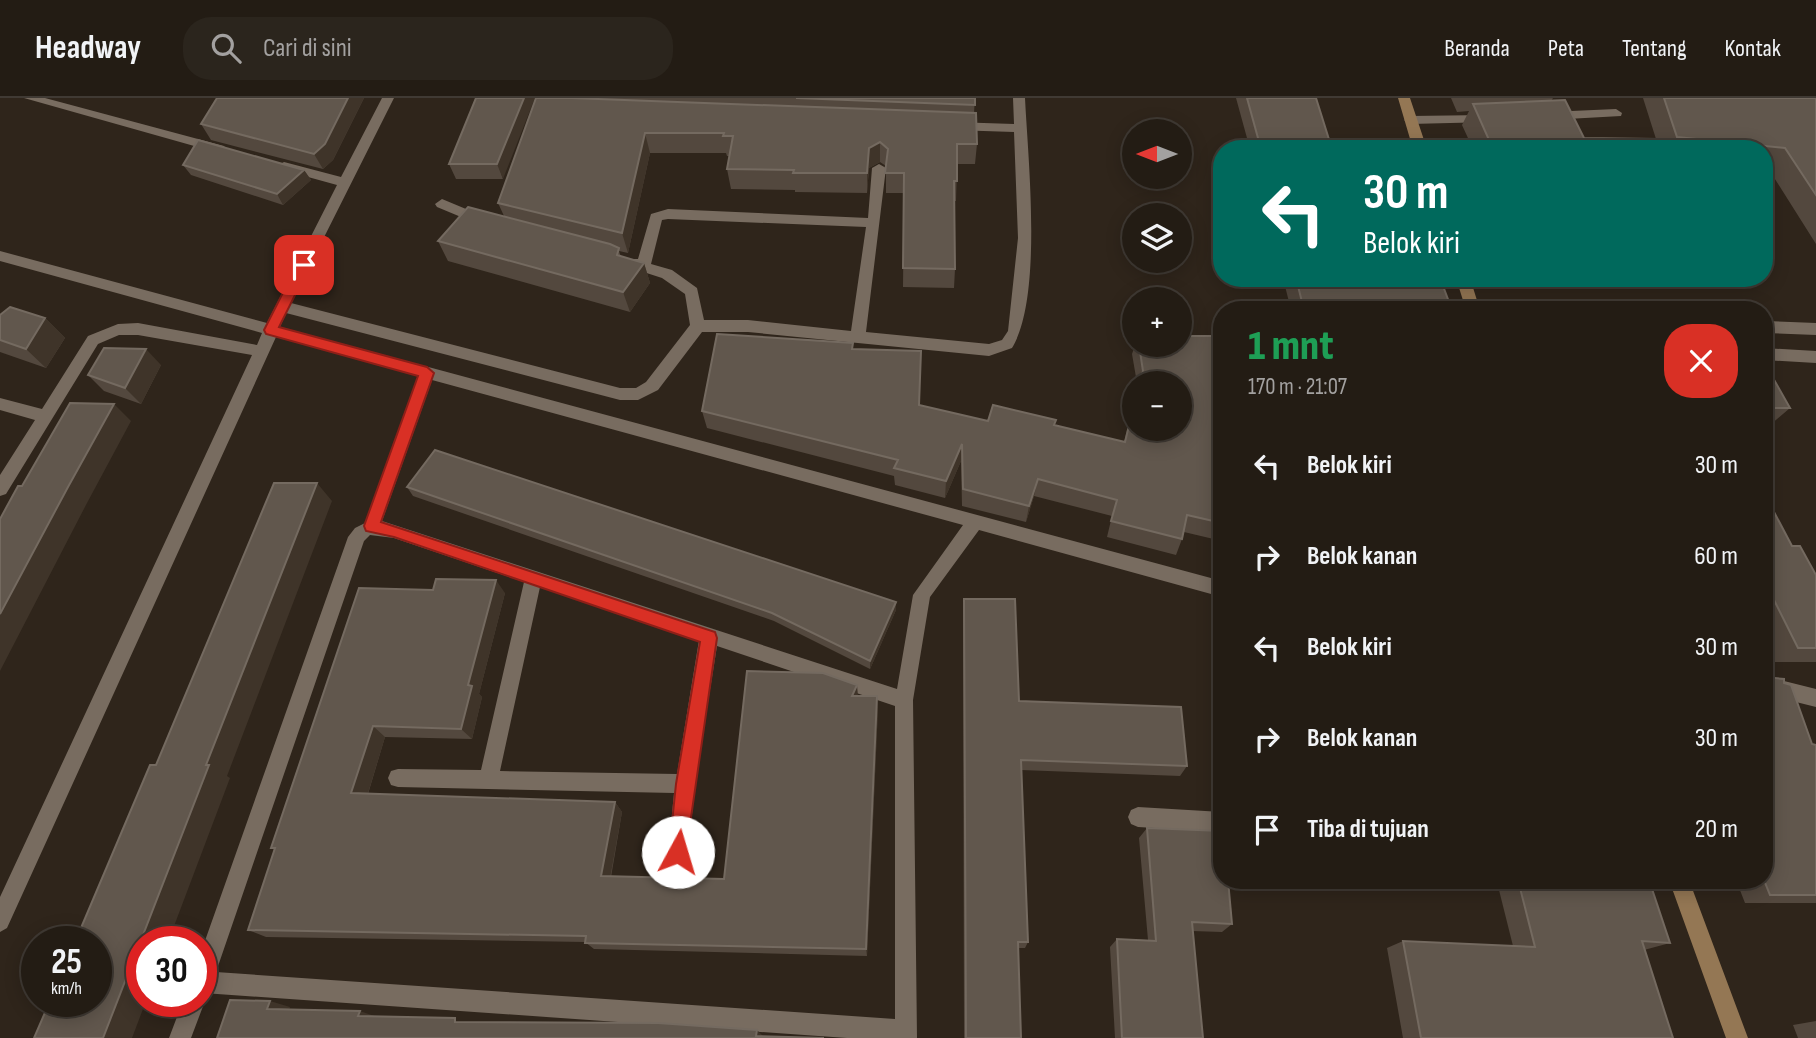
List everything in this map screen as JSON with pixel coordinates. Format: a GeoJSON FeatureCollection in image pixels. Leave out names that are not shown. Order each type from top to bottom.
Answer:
{"type":"FeatureCollection","features":[{"type":"Feature","properties":{"kind":"main road"},"geometry":{"type":"LineString","coordinates":[[1404,98],[1417,140]]}},
{"type":"Feature","properties":{"kind":"main road"},"geometry":{"type":"LineString","coordinates":[[1682,889],[1737,1038]]}},
{"type":"Feature","properties":{"kind":"street"},"geometry":{"type":"LineString","coordinates":[[30,98],[228,151]]}},
{"type":"Feature","properties":{"kind":"street"},"geometry":{"type":"LineString","coordinates":[[1,916],[282,306],[388,98]]}},
{"type":"Feature","properties":{"kind":"street"},"geometry":{"type":"LineString","coordinates":[[698,326],[748,326],[989,350],[1007,344],[1016,331],[1025,238],[1019,98]]}},
{"type":"Feature","properties":{"kind":"street"},"geometry":{"type":"LineString","coordinates":[[1537,117],[1616,113]]}},
{"type":"Feature","properties":{"kind":"street"},"geometry":{"type":"LineString","coordinates":[[1410,120],[1497,119]]}},
{"type":"Feature","properties":{"kind":"street"},"geometry":{"type":"LineString","coordinates":[[938,125],[1021,128]]}},
{"type":"Feature","properties":{"kind":"street"},"geometry":{"type":"LineString","coordinates":[[267,162],[347,183]]}},
{"type":"Feature","properties":{"kind":"street"},"geometry":{"type":"LineString","coordinates":[[858,337],[879,168]]}},
{"type":"Feature","properties":{"kind":"street"},"geometry":{"type":"LineString","coordinates":[[442,204],[495,227],[499,214]]}},
{"type":"Feature","properties":{"kind":"street"},"geometry":{"type":"LineString","coordinates":[[643,266],[656,217],[668,214],[874,223]]}},
{"type":"Feature","properties":{"kind":"street"},"geometry":{"type":"LineString","coordinates":[[0,256],[1213,587]]}},
{"type":"Feature","properties":{"kind":"street"},"geometry":{"type":"LineString","coordinates":[[282,306],[620,394],[638,394],[652,386],[698,326],[692,292],[667,274],[623,259]]}},
{"type":"Feature","properties":{"kind":"street"},"geometry":{"type":"LineString","coordinates":[[1773,328],[1816,330]]}},
{"type":"Feature","properties":{"kind":"street"},"geometry":{"type":"LineString","coordinates":[[0,489],[93,340],[118,330],[138,329],[261,351]]}},
{"type":"Feature","properties":{"kind":"street"},"geometry":{"type":"LineString","coordinates":[[1773,355],[1816,357]]}},
{"type":"Feature","properties":{"kind":"street"},"geometry":{"type":"LineString","coordinates":[[372,526],[427,373]]}},
{"type":"Feature","properties":{"kind":"street"},"geometry":{"type":"LineString","coordinates":[[0,404],[44,416]]}},
{"type":"Feature","properties":{"kind":"street"},"geometry":{"type":"LineString","coordinates":[[217,984],[906,1035],[904,700],[922,595],[975,522]]}},
{"type":"Feature","properties":{"kind":"street"},"geometry":{"type":"LineString","coordinates":[[217,937],[356,537],[362,530],[372,526],[904,700]]}},
{"type":"Feature","properties":{"kind":"street"},"geometry":{"type":"LineString","coordinates":[[489,778],[533,579]]}},
{"type":"Feature","properties":{"kind":"street"},"geometry":{"type":"LineString","coordinates":[[676,875],[685,784],[709,638]]}},
{"type":"Feature","properties":{"kind":"street"},"geometry":{"type":"LineString","coordinates":[[1773,687],[1816,698]]}},
{"type":"Feature","properties":{"kind":"street"},"geometry":{"type":"LineString","coordinates":[[398,778],[685,784]]}},
{"type":"Feature","properties":{"kind":"street"},"geometry":{"type":"LineString","coordinates":[[1138,817],[1213,821]]}},
{"type":"Feature","properties":{"kind":"street"},"geometry":{"type":"LineString","coordinates":[[180,1038],[188,1017]]}},
{"type":"Feature","properties":{"kind":"building"},"geometry":{"type":"Polygon","coordinates":[[[217,98],[348,98],[325,144],[314,154],[201,124],[217,98]]]}},
{"type":"Feature","properties":{"kind":"building"},"geometry":{"type":"Polygon","coordinates":[[[476,98],[524,98],[497,164],[449,164],[476,98]]]}},
{"type":"Feature","properties":{"kind":"building"},"geometry":{"type":"Polygon","coordinates":[[[536,98],[976,113],[977,144],[957,144],[957,181],[954,181],[955,269],[903,268],[904,173],[885,173],[888,149],[880,142],[869,148],[867,173],[793,173],[794,170],[727,169],[733,136],[723,136],[724,133],[645,133],[622,233],[498,203],[536,98]]]}},
{"type":"Feature","properties":{"kind":"building"},"geometry":{"type":"Polygon","coordinates":[[[796,98],[975,98],[975,105],[796,98]]]}},
{"type":"Feature","properties":{"kind":"building"},"geometry":{"type":"Polygon","coordinates":[[[1247,98],[1316,98],[1329,140],[1259,140],[1247,98]]]}},
{"type":"Feature","properties":{"kind":"building"},"geometry":{"type":"Polygon","coordinates":[[[1664,98],[1816,98],[1816,195],[1785,148],[1773,147],[1773,140],[1677,137],[1664,98]]]}},
{"type":"Feature","properties":{"kind":"building"},"geometry":{"type":"Polygon","coordinates":[[[1565,100],[1584,138],[1658,140],[1489,140],[1473,104],[1565,100]]]}},
{"type":"Feature","properties":{"kind":"building"},"geometry":{"type":"Polygon","coordinates":[[[198,140],[304,170],[277,194],[183,165],[198,140]]]}},
{"type":"Feature","properties":{"kind":"building"},"geometry":{"type":"Polygon","coordinates":[[[468,207],[610,244],[619,248],[617,255],[644,263],[623,292],[438,241],[468,207]]]}},
{"type":"Feature","properties":{"kind":"building"},"geometry":{"type":"Polygon","coordinates":[[[1298,287],[1443,287],[1449,301],[1302,301],[1298,287]]]}},
{"type":"Feature","properties":{"kind":"building"},"geometry":{"type":"Polygon","coordinates":[[[10,307],[45,318],[26,349],[0,340],[0,315],[10,307]]]}},
{"type":"Feature","properties":{"kind":"building"},"geometry":{"type":"Polygon","coordinates":[[[717,334],[853,343],[852,349],[921,351],[919,405],[988,421],[993,405],[1056,420],[1054,425],[1125,442],[1192,441],[1192,371],[1143,371],[1141,357],[1192,357],[1192,336],[1213,336],[1213,521],[1187,515],[1182,539],[1111,521],[1117,500],[1038,479],[1029,506],[963,489],[962,444],[946,481],[894,468],[898,460],[702,411],[717,334]]]}},
{"type":"Feature","properties":{"kind":"building"},"geometry":{"type":"Polygon","coordinates":[[[104,348],[146,349],[125,388],[88,375],[104,348]]]}},
{"type":"Feature","properties":{"kind":"building"},"geometry":{"type":"Polygon","coordinates":[[[1773,378],[1790,408],[1773,408],[1773,378]]]}},
{"type":"Feature","properties":{"kind":"building"},"geometry":{"type":"Polygon","coordinates":[[[70,403],[114,404],[0,614],[0,519],[70,403]]]}},
{"type":"Feature","properties":{"kind":"building"},"geometry":{"type":"Polygon","coordinates":[[[435,450],[896,602],[870,661],[772,613],[407,487],[435,450]]]}},
{"type":"Feature","properties":{"kind":"building"},"geometry":{"type":"Polygon","coordinates":[[[274,483],[317,483],[206,765],[209,765],[146,926],[126,926],[126,979],[112,1015],[112,926],[82,926],[150,765],[156,765],[274,483]]]}},
{"type":"Feature","properties":{"kind":"building"},"geometry":{"type":"Polygon","coordinates":[[[1773,510],[1792,546],[1800,546],[1816,575],[1816,648],[1798,648],[1773,598],[1773,510]]]}},
{"type":"Feature","properties":{"kind":"building"},"geometry":{"type":"Polygon","coordinates":[[[436,579],[496,580],[468,685],[472,686],[461,729],[373,726],[351,793],[615,802],[601,876],[724,879],[747,671],[823,673],[857,685],[852,696],[877,696],[866,949],[585,943],[586,936],[248,930],[275,848],[271,848],[359,588],[433,590],[436,579]]]}},
{"type":"Feature","properties":{"kind":"building"},"geometry":{"type":"Polygon","coordinates":[[[964,599],[1015,599],[1019,701],[1181,707],[1187,766],[1021,760],[1028,942],[1018,942],[1021,1038],[966,1038],[964,599]]]}},
{"type":"Feature","properties":{"kind":"building"},"geometry":{"type":"Polygon","coordinates":[[[1773,678],[1784,679],[1784,683],[1791,685],[1812,744],[1816,745],[1816,895],[1770,895],[1768,889],[1773,889],[1773,678]]]}},
{"type":"Feature","properties":{"kind":"building"},"geometry":{"type":"Polygon","coordinates":[[[1147,828],[1213,831],[1213,889],[1229,889],[1232,924],[1192,922],[1203,1038],[1122,1038],[1117,939],[1156,941],[1147,828]]]}},
{"type":"Feature","properties":{"kind":"building"},"geometry":{"type":"Polygon","coordinates":[[[1520,889],[1652,889],[1670,943],[1642,941],[1673,1038],[1421,1038],[1403,941],[1535,947],[1520,889]]]}},
{"type":"Feature","properties":{"kind":"building"},"geometry":{"type":"Polygon","coordinates":[[[230,1000],[270,1001],[267,1009],[360,1011],[358,1016],[455,1018],[455,1022],[658,1023],[757,1030],[756,1036],[824,1038],[217,1038],[230,1000]]]}},
{"type":"Feature","properties":{"kind":"building"},"geometry":{"type":"Polygon","coordinates":[[[43,1017],[111,1017],[103,1038],[34,1038],[43,1017]]]}},
{"type":"Feature","properties":{"kind":"route"},"geometry":{"type":"LineString","coordinates":[[304,265],[271,330],[427,373],[372,526],[394,531],[709,638],[685,784],[678,852]]}}]}
